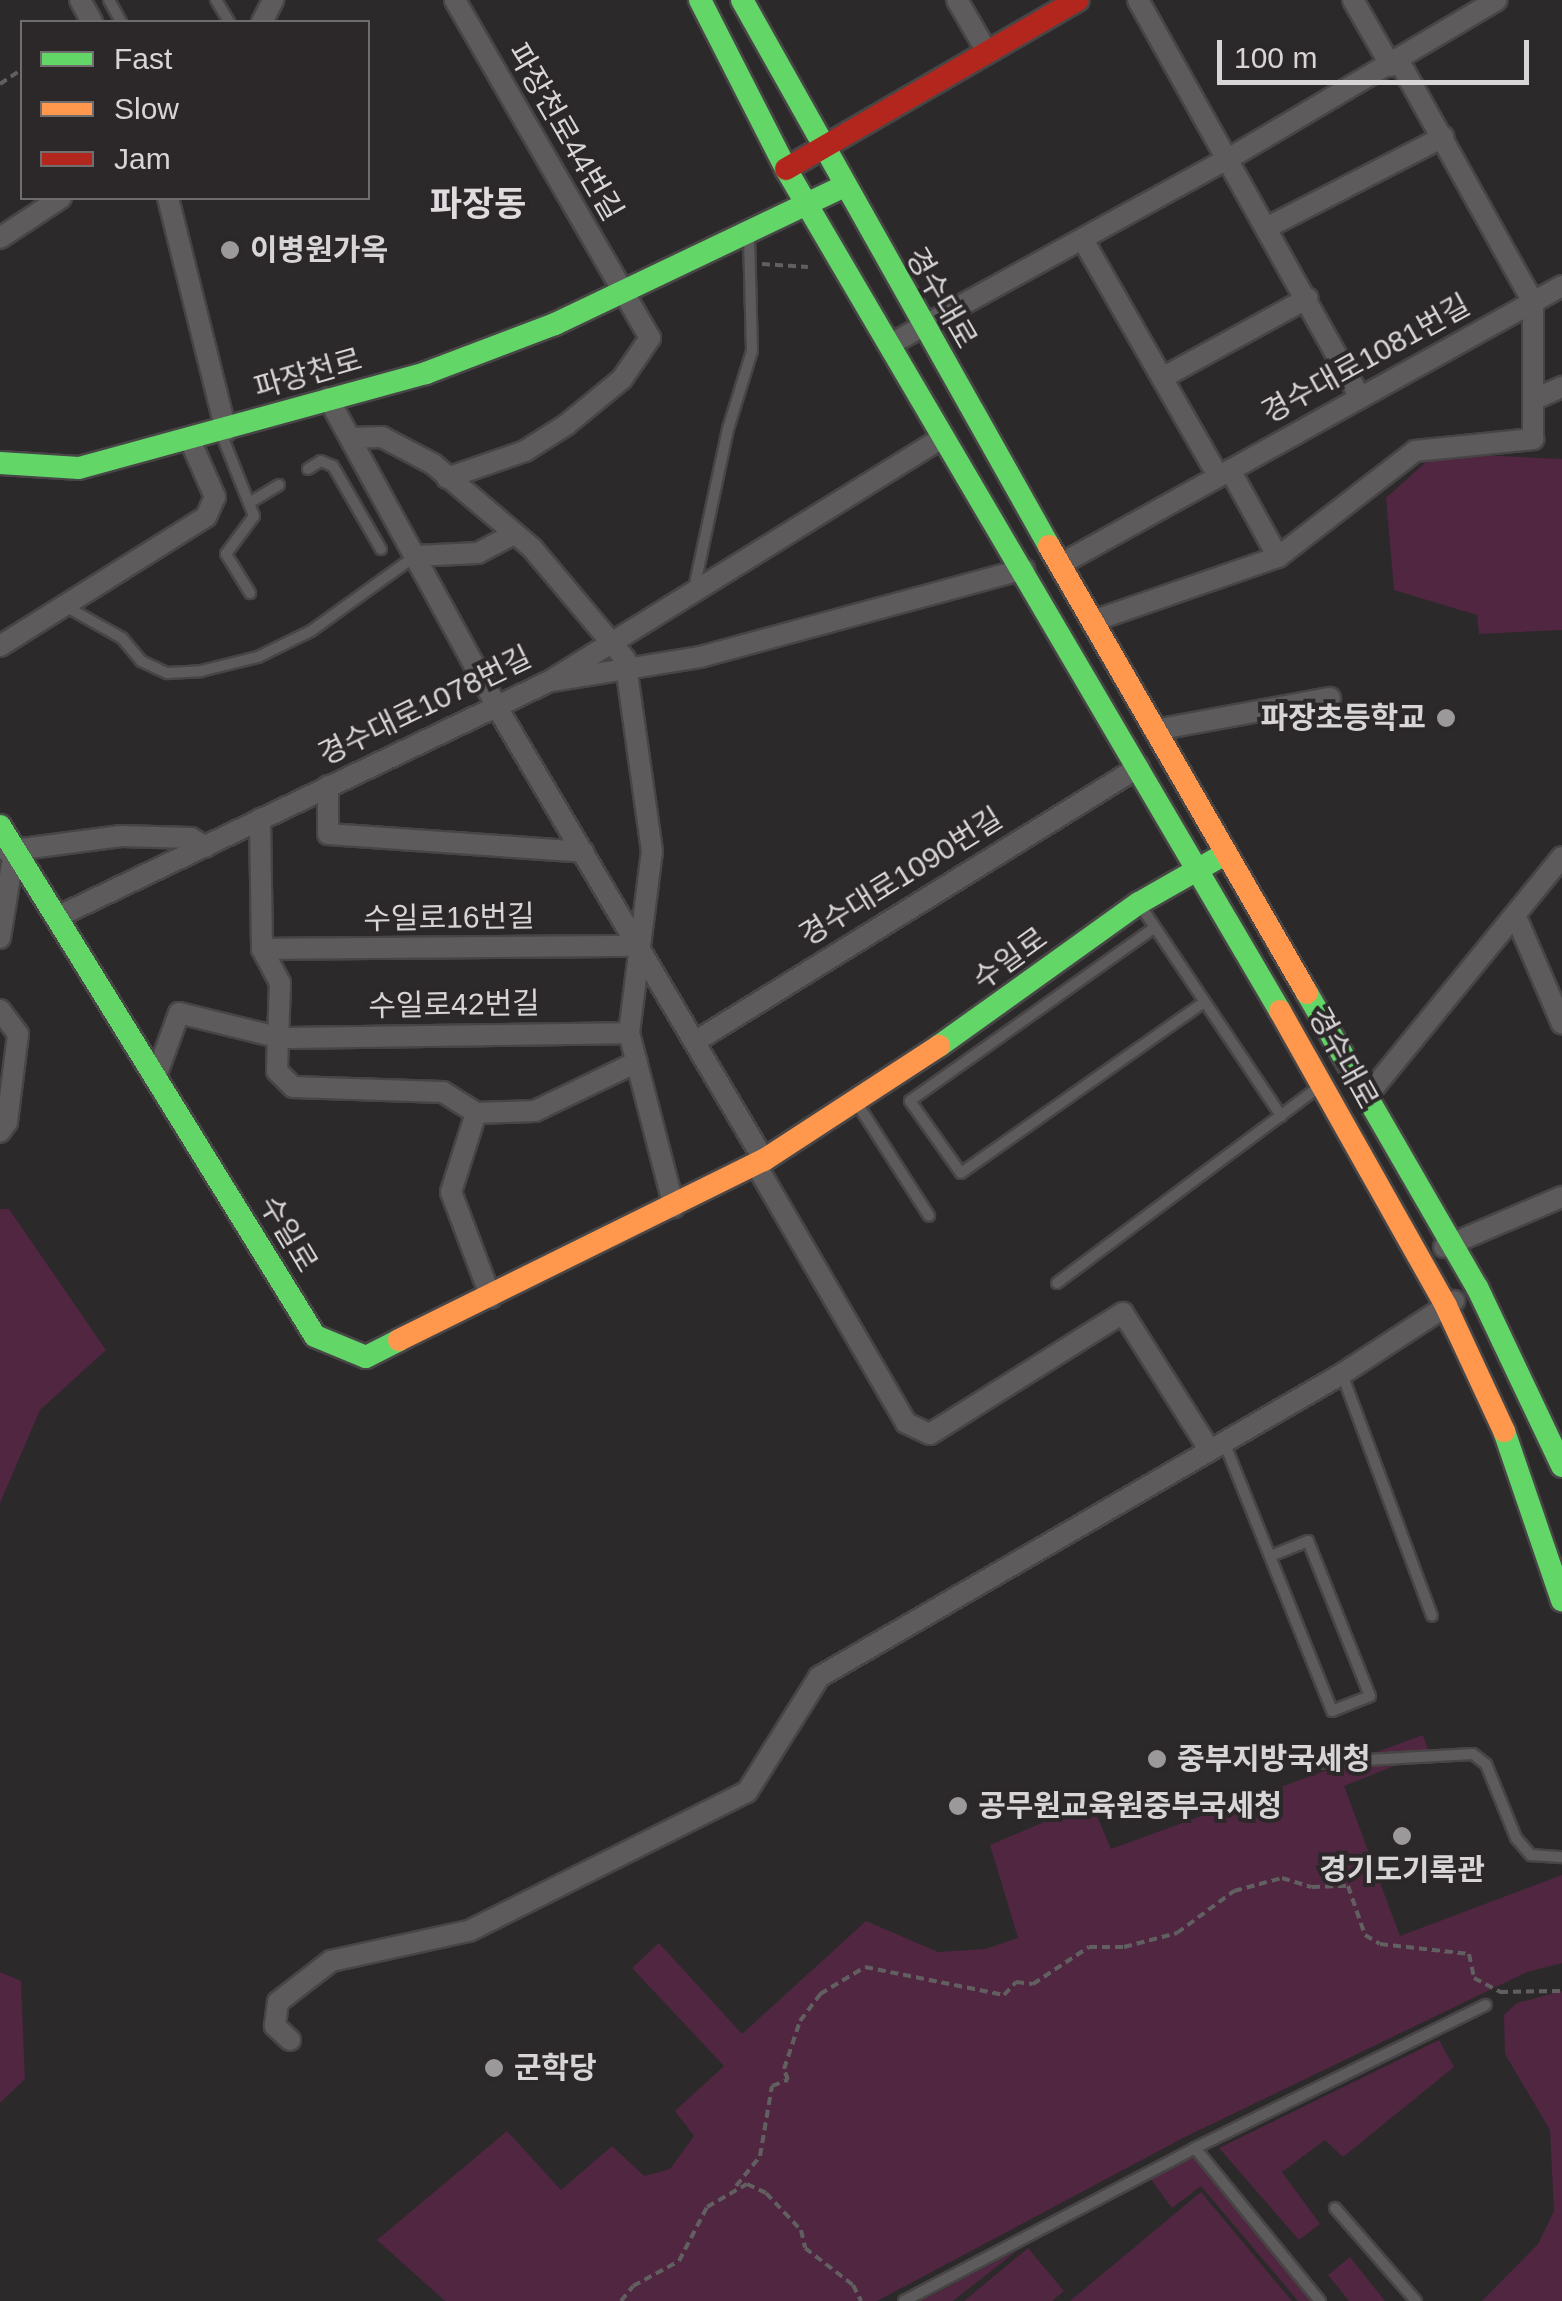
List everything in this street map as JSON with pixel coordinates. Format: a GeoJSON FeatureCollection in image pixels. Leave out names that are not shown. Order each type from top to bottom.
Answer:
{"type":"FeatureCollection","features":[{"type":"Feature","properties":{"kind":"main road","name":"경수대로"},"geometry":{"type":"LineString","coordinates":[[700,0],[786,169],[1200,869],[1446,1306],[1491,1394],[1562,1600]]}},
{"type":"Feature","properties":{"kind":"main road","name":"경수대로"},"geometry":{"type":"LineString","coordinates":[[742,0],[922,327],[1477,1287],[1562,1466]]}},
{"type":"Feature","properties":{"kind":"main road"},"geometry":{"type":"LineString","coordinates":[[786,169],[1077,0]]}},
{"type":"Feature","properties":{"kind":"main road","name":"파장천로"},"geometry":{"type":"LineString","coordinates":[[3,458],[79,468],[426,373],[623,294],[844,186]]}},
{"type":"Feature","properties":{"kind":"main road","name":"수일로"},"geometry":{"type":"LineString","coordinates":[[0,826],[7,851],[56,917],[315,1336],[366,1357],[760,1163],[858,1104],[1139,903],[1228,852]]}},
{"type":"Feature","properties":{"kind":"main road"},"geometry":{"type":"LineString","coordinates":[[1376,1180],[1406,1164]]}},
{"type":"Feature","properties":{"kind":"street","name":"파장천로44번길"},"geometry":{"type":"LineString","coordinates":[[455,0],[623,294]]}},
{"type":"Feature","properties":{"kind":"street"},"geometry":{"type":"LineString","coordinates":[[957,0],[987,52]]}},
{"type":"Feature","properties":{"kind":"street"},"geometry":{"type":"LineString","coordinates":[[1138,0],[1270,226],[1360,395]]}},
{"type":"Feature","properties":{"kind":"street"},"geometry":{"type":"LineString","coordinates":[[1094,622],[1278,557],[1415,452],[1532,439],[1532,302],[1444,137],[1353,0]]}},
{"type":"Feature","properties":{"kind":"street"},"geometry":{"type":"LineString","coordinates":[[889,345],[1228,159],[1497,0]]}},
{"type":"Feature","properties":{"kind":"street"},"geometry":{"type":"LineString","coordinates":[[1270,226],[1444,137]]}},
{"type":"Feature","properties":{"kind":"street"},"geometry":{"type":"LineString","coordinates":[[0,238],[59,200]]}},
{"type":"Feature","properties":{"kind":"street"},"geometry":{"type":"LineString","coordinates":[[168,200],[223,431]]}},
{"type":"Feature","properties":{"kind":"street"},"geometry":{"type":"LineString","coordinates":[[1083,240],[1162,378],[1278,557]]}},
{"type":"Feature","properties":{"kind":"street","name":"경수대로1081번길"},"geometry":{"type":"LineString","coordinates":[[1061,564],[1562,286]]}},
{"type":"Feature","properties":{"kind":"street"},"geometry":{"type":"LineString","coordinates":[[447,478],[526,452],[622,380],[650,338],[623,294]]}},
{"type":"Feature","properties":{"kind":"street"},"geometry":{"type":"LineString","coordinates":[[1162,378],[1308,298]]}},
{"type":"Feature","properties":{"kind":"street"},"geometry":{"type":"LineString","coordinates":[[1535,400],[1562,387]]}},
{"type":"Feature","properties":{"kind":"street"},"geometry":{"type":"LineString","coordinates":[[328,398],[498,708],[636,946],[696,1041],[906,1423],[930,1434],[1124,1313],[1216,1445]]}},
{"type":"Feature","properties":{"kind":"street"},"geometry":{"type":"LineString","coordinates":[[350,438],[382,437],[447,478],[562,579],[610,639],[628,671],[652,851],[636,946],[629,1033],[674,1207]]}},
{"type":"Feature","properties":{"kind":"street","name":"경수대로1078번길"},"geometry":{"type":"LineString","coordinates":[[56,917],[550,681],[610,639],[944,437]]}},
{"type":"Feature","properties":{"kind":"street"},"geometry":{"type":"LineString","coordinates":[[0,646],[206,516],[215,497],[190,440]]}},
{"type":"Feature","properties":{"kind":"street"},"geometry":{"type":"LineString","coordinates":[[415,556],[478,553],[510,536]]}},
{"type":"Feature","properties":{"kind":"street"},"geometry":{"type":"LineString","coordinates":[[550,681],[628,671],[1024,570]]}},
{"type":"Feature","properties":{"kind":"street"},"geometry":{"type":"LineString","coordinates":[[1155,730],[1330,698]]}},
{"type":"Feature","properties":{"kind":"street","name":"경수대로1090번길"},"geometry":{"type":"LineString","coordinates":[[696,1041],[1139,766]]}},
{"type":"Feature","properties":{"kind":"street"},"geometry":{"type":"LineString","coordinates":[[328,786],[328,834],[583,852]]}},
{"type":"Feature","properties":{"kind":"street"},"geometry":{"type":"LineString","coordinates":[[260,820],[262,950],[280,983],[277,1071],[293,1087],[442,1092],[476,1113],[536,1111],[637,1062]]}},
{"type":"Feature","properties":{"kind":"street"},"geometry":{"type":"LineString","coordinates":[[0,938],[7,851],[121,836],[191,838],[206,847]]}},
{"type":"Feature","properties":{"kind":"street"},"geometry":{"type":"LineString","coordinates":[[1367,1096],[1562,856]]}},
{"type":"Feature","properties":{"kind":"street"},"geometry":{"type":"LineString","coordinates":[[1516,917],[1562,1024]]}},
{"type":"Feature","properties":{"kind":"street","name":"수일로16번길"},"geometry":{"type":"LineString","coordinates":[[262,950],[636,946]]}},
{"type":"Feature","properties":{"kind":"street"},"geometry":{"type":"LineString","coordinates":[[0,1010],[18,1034],[7,1122],[0,1132]]}},
{"type":"Feature","properties":{"kind":"street","name":"수일로42번길"},"geometry":{"type":"LineString","coordinates":[[156,1076],[178,1013],[281,1038],[629,1033]]}},
{"type":"Feature","properties":{"kind":"street"},"geometry":{"type":"LineString","coordinates":[[476,1113],[451,1192],[491,1298]]}},
{"type":"Feature","properties":{"kind":"street"},"geometry":{"type":"LineString","coordinates":[[1419,1258],[1562,1197]]}},
{"type":"Feature","properties":{"kind":"street"},"geometry":{"type":"LineString","coordinates":[[290,2040],[275,2026],[278,2002],[331,1961],[470,1931],[747,1792],[818,1677],[1342,1374],[1477,1287]]}},
{"type":"Feature","properties":{"kind":"lane"},"geometry":{"type":"LineString","coordinates":[[694,590],[728,429],[752,351],[748,236]]}},
{"type":"Feature","properties":{"kind":"lane"},"geometry":{"type":"LineString","coordinates":[[223,431],[254,516],[248,532],[232,540],[226,554],[250,593]]}},
{"type":"Feature","properties":{"kind":"lane"},"geometry":{"type":"LineString","coordinates":[[308,469],[320,461],[334,466],[380,549]]}},
{"type":"Feature","properties":{"kind":"lane"},"geometry":{"type":"LineString","coordinates":[[249,503],[279,486]]}},
{"type":"Feature","properties":{"kind":"lane"},"geometry":{"type":"LineString","coordinates":[[65,606],[167,673],[240,661],[312,631],[415,556]]}},
{"type":"Feature","properties":{"kind":"lane"},"geometry":{"type":"LineString","coordinates":[[1139,903],[1281,1116]]}},
{"type":"Feature","properties":{"kind":"lane"},"geometry":{"type":"LineString","coordinates":[[1154,928],[910,1101],[962,1173],[1204,1002]]}},
{"type":"Feature","properties":{"kind":"lane"},"geometry":{"type":"LineString","coordinates":[[1058,1283],[1324,1084]]}},
{"type":"Feature","properties":{"kind":"lane"},"geometry":{"type":"LineString","coordinates":[[858,1104],[930,1216]]}},
{"type":"Feature","properties":{"kind":"lane"},"geometry":{"type":"LineString","coordinates":[[1342,1374],[1432,1616]]}},
{"type":"Feature","properties":{"kind":"lane"},"geometry":{"type":"LineString","coordinates":[[1216,1445],[1273,1555],[1332,1710],[1370,1696],[1308,1541],[1273,1555]]}},
{"type":"Feature","properties":{"kind":"lane"},"geometry":{"type":"LineString","coordinates":[[1314,1764],[1473,1754],[1486,1764],[1523,1847],[1546,1860],[1562,1857]]}},
{"type":"Feature","properties":{"kind":"lane"},"geometry":{"type":"LineString","coordinates":[[904,2301],[1195,2148],[1486,2006]]}},
{"type":"Feature","properties":{"kind":"lane"},"geometry":{"type":"LineString","coordinates":[[1195,2148],[1320,2301]]}},
{"type":"Feature","properties":{"kind":"lane"},"geometry":{"type":"LineString","coordinates":[[1335,2208],[1416,2301]]}},
{"type":"Feature","properties":{"kind":"path"},"geometry":{"type":"LineString","coordinates":[[748,278],[761,264],[808,267]]}},
{"type":"Feature","properties":{"kind":"path"},"geometry":{"type":"LineString","coordinates":[[620,2301],[633,2286],[679,2261],[700,2213],[736,2186],[760,2156],[772,2086],[788,2080],[784,2069],[800,2021],[820,1994],[866,1967],[1004,1994],[1089,1946],[1124,1947],[1178,1933],[1234,1891],[1282,1878],[1312,1887],[1348,1886],[1365,1934],[1380,1944],[1469,1954],[1474,1978],[1500,1992],[1562,1992]]}},
{"type":"Feature","properties":{"kind":"path"},"geometry":{"type":"LineString","coordinates":[[736,2186],[766,2193],[801,2230],[805,2248],[854,2285],[861,2301]]}},
{"type":"Feature","properties":{"kind":"shaded area"},"geometry":{"type":"Polygon","coordinates":[[[1436,453],[1562,459],[1562,630],[1479,634],[1477,615],[1394,590],[1386,498],[1436,453]]]}},
{"type":"Feature","properties":{"kind":"shaded area"},"geometry":{"type":"Polygon","coordinates":[[[0,1209],[9,1209],[106,1350],[40,1410],[0,1503],[0,1209]]]}},
{"type":"Feature","properties":{"kind":"shaded area"},"geometry":{"type":"Polygon","coordinates":[[[1423,1735],[1429,1752],[1344,1786],[1400,1936],[1562,1875],[1562,1963],[1527,1972],[1185,2137],[877,2301],[445,2301],[377,2240],[507,2131],[561,2190],[612,2146],[644,2176],[670,2169],[694,2136],[675,2111],[724,2066],[632,1968],[659,1943],[742,2034],[866,1921],[938,1952],[985,1949],[1018,1938],[990,1845],[1091,1802],[1111,1849],[1423,1735]]]}},
{"type":"Feature","properties":{"kind":"shaded area"},"geometry":{"type":"Polygon","coordinates":[[[0,1972],[21,1981],[25,2079],[0,2103],[0,1972]]]}},
{"type":"Feature","properties":{"kind":"shaded area"},"geometry":{"type":"Polygon","coordinates":[[[1562,1991],[1562,2301],[1482,2301],[1538,2244],[1554,2211],[1550,2130],[1505,2054],[1504,2015],[1517,2003],[1562,1991]]]}},
{"type":"Feature","properties":{"kind":"shaded area"},"geometry":{"type":"Polygon","coordinates":[[[1439,2040],[1454,2067],[1343,2157],[1325,2140],[1282,2172],[1320,2224],[1299,2240],[1219,2148],[1439,2040]]]}},
{"type":"Feature","properties":{"kind":"shaded area"},"geometry":{"type":"Polygon","coordinates":[[[1194,2155],[1312,2301],[1298,2301],[1201,2186],[1172,2208],[1150,2178],[1194,2155]]]}},
{"type":"Feature","properties":{"kind":"shaded area"},"geometry":{"type":"Polygon","coordinates":[[[1201,2192],[1292,2301],[1070,2301],[1201,2192]]]}},
{"type":"Feature","properties":{"kind":"shaded area"},"geometry":{"type":"Polygon","coordinates":[[[1028,2248],[1064,2291],[1052,2301],[964,2301],[1028,2248]]]}},
{"type":"Feature","properties":{"kind":"shaded area"},"geometry":{"type":"Polygon","coordinates":[[[1018,2250],[953,2301],[921,2301],[1018,2250]]]}},
{"type":"Feature","properties":{"kind":"shaded area"},"geometry":{"type":"Polygon","coordinates":[[[1350,2257],[1385,2301],[1349,2301],[1328,2275],[1350,2257]]]}},
{"type":"Feature","properties":{"kind":"traffic: fast"},"geometry":{"type":"LineString","coordinates":[[700,0],[786,169],[1280,1011]]}},
{"type":"Feature","properties":{"kind":"traffic: fast"},"geometry":{"type":"LineString","coordinates":[[742,0],[1049,546]]}},
{"type":"Feature","properties":{"kind":"traffic: fast"},"geometry":{"type":"LineString","coordinates":[[0,463],[79,468],[426,373],[555,324],[844,186]]}},
{"type":"Feature","properties":{"kind":"traffic: fast"},"geometry":{"type":"LineString","coordinates":[[0,826],[315,1336],[366,1357],[399,1340]]}},
{"type":"Feature","properties":{"kind":"traffic: fast"},"geometry":{"type":"LineString","coordinates":[[939,1046],[1139,903],[1216,859]]}},
{"type":"Feature","properties":{"kind":"traffic: fast"},"geometry":{"type":"LineString","coordinates":[[1307,993],[1477,1287],[1562,1466]]}},
{"type":"Feature","properties":{"kind":"traffic: fast"},"geometry":{"type":"LineString","coordinates":[[1504,1431],[1562,1600]]}},
{"type":"Feature","properties":{"kind":"traffic: slow"},"geometry":{"type":"LineString","coordinates":[[1049,546],[1307,993]]}},
{"type":"Feature","properties":{"kind":"traffic: slow"},"geometry":{"type":"LineString","coordinates":[[1280,1011],[1446,1306],[1504,1431]]}},
{"type":"Feature","properties":{"kind":"traffic: slow"},"geometry":{"type":"LineString","coordinates":[[399,1340],[764,1160],[939,1046]]}},
{"type":"Feature","properties":{"kind":"traffic: jam"},"geometry":{"type":"LineString","coordinates":[[786,169],[1077,0]]}},
{"type":"Feature","properties":{"kind":"place","name":"이병원가옥"},"geometry":{"type":"Point","coordinates":[230,250]}},
{"type":"Feature","properties":{"kind":"place","name":"파장초등학교"},"geometry":{"type":"Point","coordinates":[1446,718]}},
{"type":"Feature","properties":{"kind":"place","name":"중부지방국세청"},"geometry":{"type":"Point","coordinates":[1157,1759]}},
{"type":"Feature","properties":{"kind":"place","name":"공무원교육원중부국세청"},"geometry":{"type":"Point","coordinates":[958,1806]}},
{"type":"Feature","properties":{"kind":"place","name":"경기도기록관"},"geometry":{"type":"Point","coordinates":[1402,1836]}},
{"type":"Feature","properties":{"kind":"place","name":"군학당"},"geometry":{"type":"Point","coordinates":[494,2068]}},
{"type":"Feature","properties":{"kind":"district","name":"파장동"},"geometry":{"type":"Point","coordinates":[478,204]}}]}
